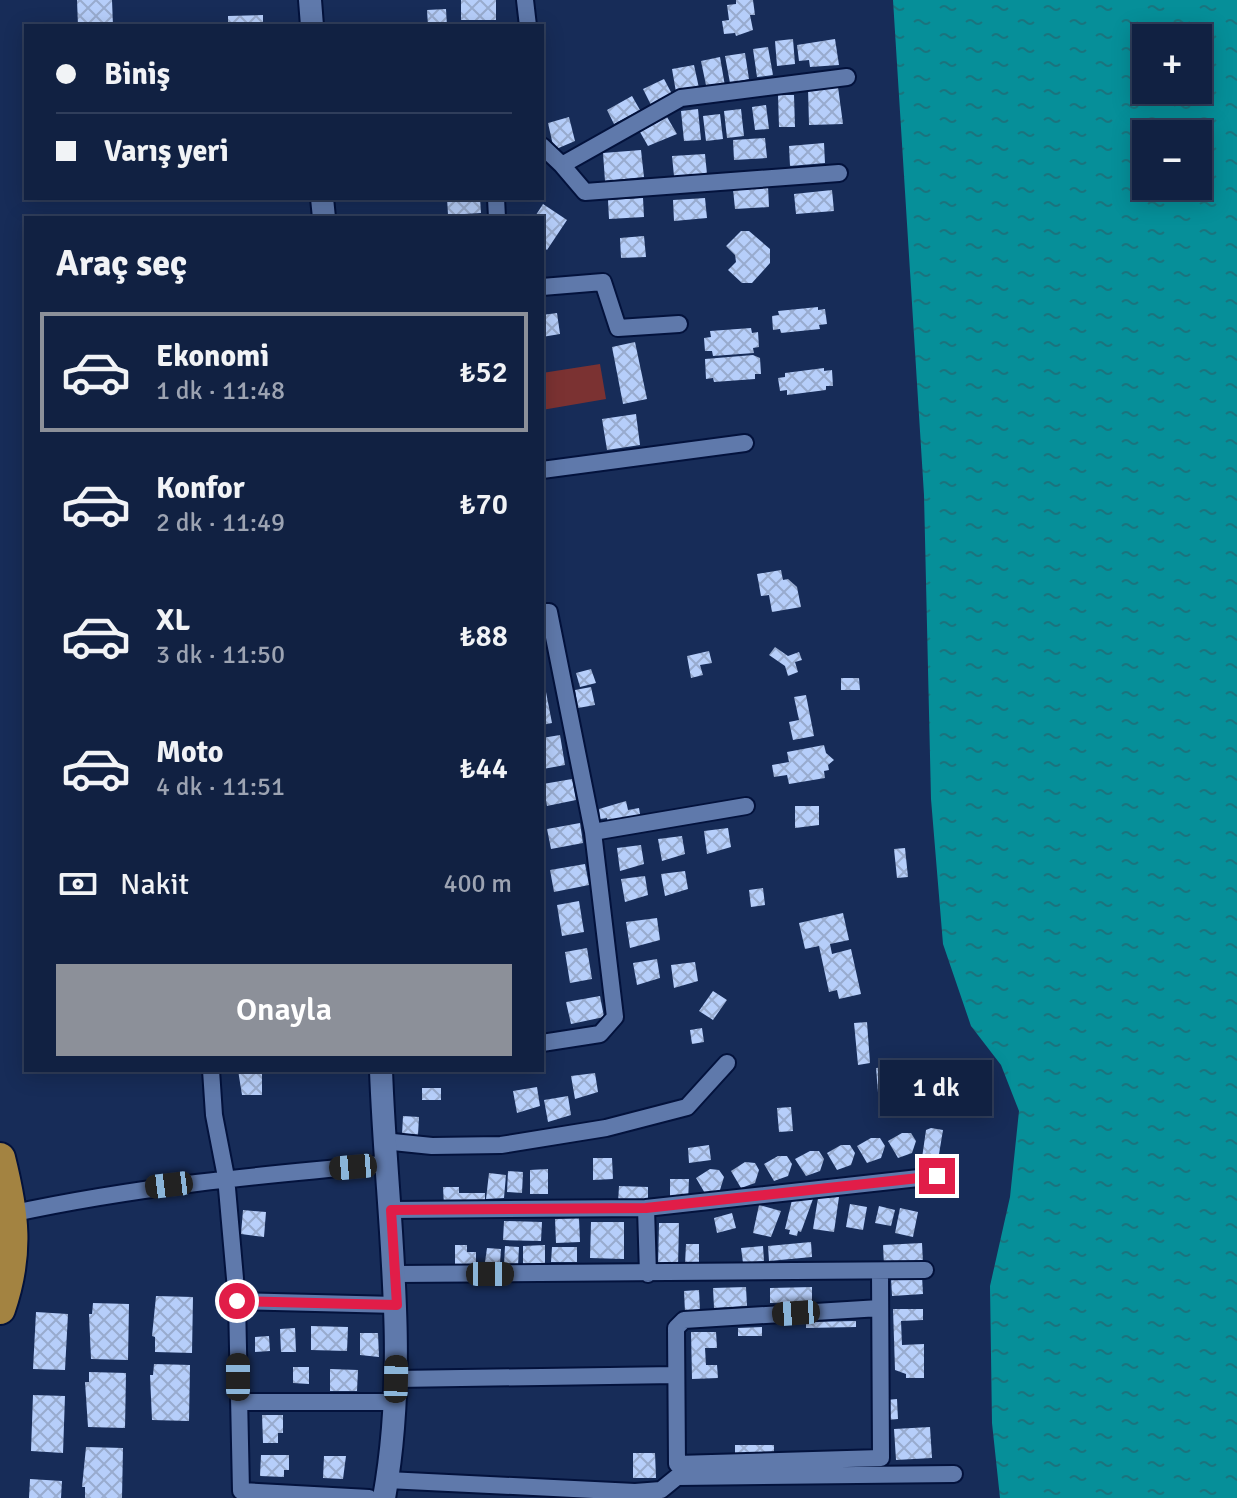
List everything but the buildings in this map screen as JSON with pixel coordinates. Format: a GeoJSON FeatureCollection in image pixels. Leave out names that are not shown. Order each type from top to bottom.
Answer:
{"type":"FeatureCollection","features":[{"type":"Feature","properties":{"kind":"highway"},"geometry":{"type":"LineString","coordinates":[[0,1158],[15,1243],[11,1278],[0,1309]]}},
{"type":"Feature","properties":{"kind":"street"},"geometry":{"type":"LineString","coordinates":[[310,0],[312,24]]}},
{"type":"Feature","properties":{"kind":"street"},"geometry":{"type":"LineString","coordinates":[[525,0],[528,24]]}},
{"type":"Feature","properties":{"kind":"street"},"geometry":{"type":"LineString","coordinates":[[562,165],[681,98],[847,77]]}},
{"type":"Feature","properties":{"kind":"street"},"geometry":{"type":"LineString","coordinates":[[544,148],[585,192],[839,173]]}},
{"type":"Feature","properties":{"kind":"street"},"geometry":{"type":"LineString","coordinates":[[544,287],[603,282],[618,328],[679,324]]}},
{"type":"Feature","properties":{"kind":"street"},"geometry":{"type":"LineString","coordinates":[[544,470],[745,443]]}},
{"type":"Feature","properties":{"kind":"street"},"geometry":{"type":"LineString","coordinates":[[544,612],[549,612],[593,832],[615,1017],[600,1034],[544,1043]]}},
{"type":"Feature","properties":{"kind":"street"},"geometry":{"type":"LineString","coordinates":[[593,832],[746,806]]}},
{"type":"Feature","properties":{"kind":"street"},"geometry":{"type":"LineString","coordinates":[[383,1141],[432,1146],[501,1145],[606,1128],[687,1107],[727,1063]]}},
{"type":"Feature","properties":{"kind":"street"},"geometry":{"type":"LineString","coordinates":[[211,1072],[214,1115],[226,1177],[237,1301],[241,1491],[369,1498]]}},
{"type":"Feature","properties":{"kind":"street"},"geometry":{"type":"LineString","coordinates":[[381,1072],[384,1164],[391,1210],[397,1305],[395,1402],[385,1489],[634,1495],[661,1490],[677,1477],[954,1474]]}},
{"type":"Feature","properties":{"kind":"street"},"geometry":{"type":"LineString","coordinates":[[10,1214],[113,1192],[226,1177],[384,1164]]}},
{"type":"Feature","properties":{"kind":"street"},"geometry":{"type":"LineString","coordinates":[[391,1210],[646,1208],[937,1176]]}},
{"type":"Feature","properties":{"kind":"street"},"geometry":{"type":"LineString","coordinates":[[646,1208],[648,1274]]}},
{"type":"Feature","properties":{"kind":"street"},"geometry":{"type":"LineString","coordinates":[[395,1274],[925,1270]]}},
{"type":"Feature","properties":{"kind":"street"},"geometry":{"type":"LineString","coordinates":[[880,1271],[881,1458],[677,1464],[676,1328],[684,1320],[880,1308]]}},
{"type":"Feature","properties":{"kind":"street"},"geometry":{"type":"LineString","coordinates":[[237,1301],[397,1305]]}},
{"type":"Feature","properties":{"kind":"street"},"geometry":{"type":"LineString","coordinates":[[396,1379],[676,1375]]}},
{"type":"Feature","properties":{"kind":"street"},"geometry":{"type":"LineString","coordinates":[[239,1402],[395,1402]]}},
{"type":"Feature","properties":{"kind":"shaded area"},"geometry":{"type":"Polygon","coordinates":[[[600,364],[606,399],[544,410],[544,373],[600,364]]]}},
{"type":"Feature","properties":{"kind":"water"},"geometry":{"type":"Polygon","coordinates":[[[893,0],[1237,0],[1237,1498],[1000,1498],[992,1423],[990,1286],[1010,1197],[1019,1111],[1001,1065],[971,1026],[943,944],[931,799],[924,495],[893,0]]]}},
{"type":"Feature","properties":{"kind":"route"},"geometry":{"type":"LineString","coordinates":[[237,1301],[397,1305],[391,1210],[646,1208],[937,1176]]}}]}
